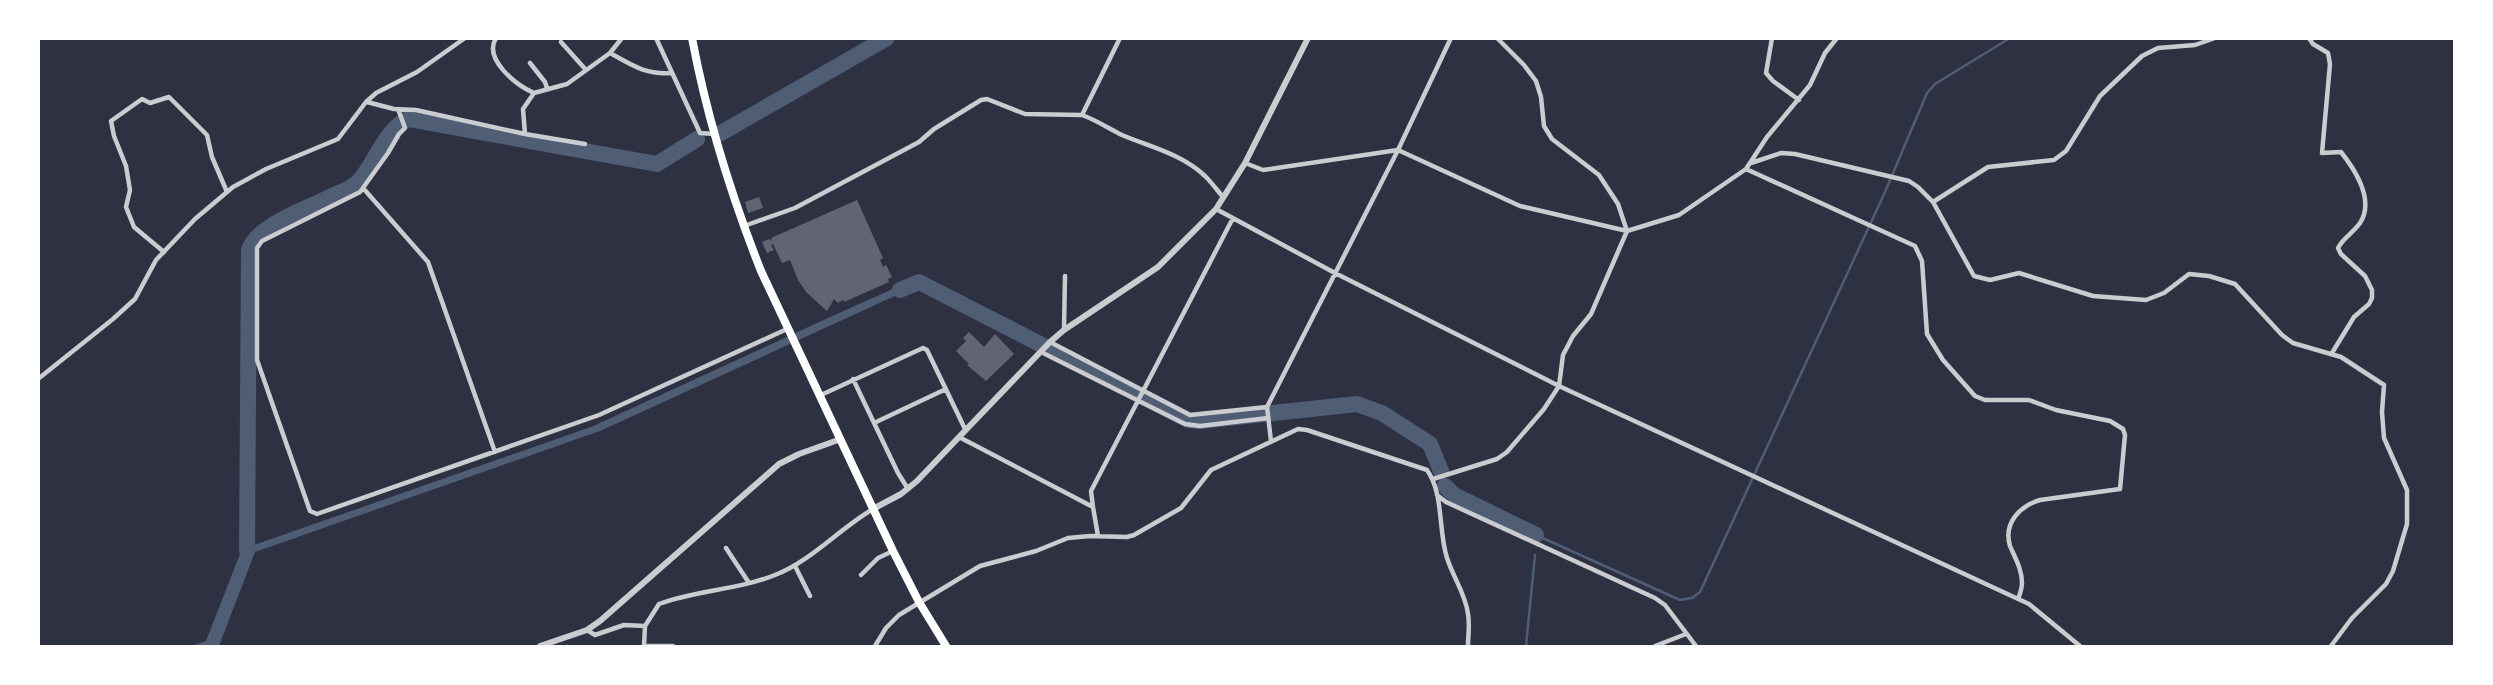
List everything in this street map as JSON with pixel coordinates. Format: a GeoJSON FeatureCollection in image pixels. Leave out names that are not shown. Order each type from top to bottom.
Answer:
{"type":"FeatureCollection","features":[{"type":"Feature","properties":{"kind":"highway"},"geometry":{"type":"LineString","coordinates":[[692,38],[714,134],[743,226],[788,329],[893,551],[919,602],[946,646]]}},
{"type":"Feature","properties":{"kind":"street"},"geometry":{"type":"LineString","coordinates":[[38,379],[135,299],[156,260],[195,219],[227,192],[266,169],[338,139],[366,102],[393,82],[416,72],[465,38]]}},
{"type":"Feature","properties":{"kind":"street"},"geometry":{"type":"LineString","coordinates":[[496,38],[492,45],[493,55],[503,69],[534,93]]}},
{"type":"Feature","properties":{"kind":"street"},"geometry":{"type":"LineString","coordinates":[[525,134],[523,109],[534,93],[566,84],[610,53],[622,38]]}},
{"type":"Feature","properties":{"kind":"street"},"geometry":{"type":"LineString","coordinates":[[656,38],[700,132],[714,134]]}},
{"type":"Feature","properties":{"kind":"street"},"geometry":{"type":"LineString","coordinates":[[1082,115],[1120,38]]}},
{"type":"Feature","properties":{"kind":"street"},"geometry":{"type":"LineString","coordinates":[[673,646],[644,646],[645,626],[659,604],[749,583],[774,576],[795,566],[856,518],[908,489],[1064,330],[1158,267],[1224,198],[1245,163],[1308,38]]}},
{"type":"Feature","properties":{"kind":"street"},"geometry":{"type":"LineString","coordinates":[[1271,441],[1267,408],[1398,150],[1451,38]]}},
{"type":"Feature","properties":{"kind":"street"},"geometry":{"type":"LineString","coordinates":[[1433,479],[1486,464],[1507,452],[1544,409],[1559,386],[1563,355],[1573,336],[1591,314],[1627,231],[1618,204],[1599,175],[1552,139],[1544,126],[1536,80],[1497,38]]}},
{"type":"Feature","properties":{"kind":"street"},"geometry":{"type":"LineString","coordinates":[[1772,38],[1766,73],[1799,100]]}},
{"type":"Feature","properties":{"kind":"street"},"geometry":{"type":"LineString","coordinates":[[1245,163],[1263,170],[1398,150],[1520,206],[1627,231],[1679,215],[1746,169],[1767,137],[1810,85],[1825,53],[1837,38]]}},
{"type":"Feature","properties":{"kind":"street"},"geometry":{"type":"LineString","coordinates":[[1933,202],[1988,167],[2054,160],[2066,151],[2100,96],[2142,56],[2158,48],[2195,45],[2215,38]]}},
{"type":"Feature","properties":{"kind":"street"},"geometry":{"type":"LineString","coordinates":[[2309,38],[2313,44],[2328,53],[2330,64],[2322,153],[2341,152],[2362,188],[2365,204],[2361,221],[2338,248],[2365,276],[2372,290],[2369,304],[2354,317],[2332,353]]}},
{"type":"Feature","properties":{"kind":"street"},"geometry":{"type":"LineString","coordinates":[[561,42],[586,70]]}},
{"type":"Feature","properties":{"kind":"street"},"geometry":{"type":"LineString","coordinates":[[610,53],[650,74],[671,73]]}},
{"type":"Feature","properties":{"kind":"street"},"geometry":{"type":"LineString","coordinates":[[530,63],[547,88]]}},
{"type":"Feature","properties":{"kind":"street"},"geometry":{"type":"LineString","coordinates":[[164,252],[134,227],[126,207],[130,190],[126,166],[111,121],[142,99],[150,103],[169,97],[207,135],[212,157],[227,192]]}},
{"type":"Feature","properties":{"kind":"street"},"geometry":{"type":"LineString","coordinates":[[743,226],[795,208],[873,167],[919,142],[981,100],[994,100],[1025,114],[1082,115],[1188,164],[1205,176],[1224,198]]}},
{"type":"Feature","properties":{"kind":"street"},"geometry":{"type":"LineString","coordinates":[[366,102],[399,112],[416,110],[585,144]]}},
{"type":"Feature","properties":{"kind":"street"},"geometry":{"type":"LineString","coordinates":[[399,112],[405,128],[398,134],[360,192],[262,241],[257,248],[257,360],[310,511],[317,514],[599,415],[788,329]]}},
{"type":"Feature","properties":{"kind":"street"},"geometry":{"type":"LineString","coordinates":[[1751,163],[1781,153],[1795,153],[1897,177],[1918,187],[1933,202],[1975,276],[1990,280],[2019,273],[2093,296],[2146,300],[2164,293],[2189,274],[2209,276],[2235,284],[2292,343],[2342,357],[2384,385],[2384,438],[2407,490],[2407,524],[2393,571],[2386,584],[2352,618],[2331,646]]}},
{"type":"Feature","properties":{"kind":"street"},"geometry":{"type":"LineString","coordinates":[[1746,169],[1915,247],[1919,252],[1924,286],[1927,334],[1942,360],[1975,396],[1985,400],[2029,400],[2056,410],[2110,421],[2123,429],[2125,435],[2120,489],[2040,500],[2018,511],[2010,525],[2009,543],[2021,571],[2022,586],[2018,599]]}},
{"type":"Feature","properties":{"kind":"street"},"geometry":{"type":"LineString","coordinates":[[363,188],[428,262],[495,452]]}},
{"type":"Feature","properties":{"kind":"street"},"geometry":{"type":"LineString","coordinates":[[1216,209],[1335,273],[1559,386],[2029,604],[2080,646]]}},
{"type":"Feature","properties":{"kind":"street"},"geometry":{"type":"LineString","coordinates":[[1098,536],[1091,491],[1233,218]]}},
{"type":"Feature","properties":{"kind":"street"},"geometry":{"type":"LineString","coordinates":[[1064,330],[1065,276]]}},
{"type":"Feature","properties":{"kind":"street"},"geometry":{"type":"LineString","coordinates":[[1046,347],[1190,415],[1267,408]]}},
{"type":"Feature","properties":{"kind":"street"},"geometry":{"type":"LineString","coordinates":[[1046,347],[1138,400],[1192,426],[1268,418]]}},
{"type":"Feature","properties":{"kind":"street"},"geometry":{"type":"LineString","coordinates":[[820,396],[923,348],[928,350],[965,429]]}},
{"type":"Feature","properties":{"kind":"street"},"geometry":{"type":"LineString","coordinates":[[853,379],[908,489]]}},
{"type":"Feature","properties":{"kind":"street"},"geometry":{"type":"LineString","coordinates":[[874,423],[946,389]]}},
{"type":"Feature","properties":{"kind":"street"},"geometry":{"type":"LineString","coordinates":[[874,646],[899,615],[979,566],[1037,551],[1059,540],[1098,536],[1127,537],[1181,508],[1211,470],[1289,432],[1307,430],[1427,470],[1437,494],[1447,557],[1468,614],[1468,646]]}},
{"type":"Feature","properties":{"kind":"street"},"geometry":{"type":"LineString","coordinates":[[958,437],[1093,507]]}},
{"type":"Feature","properties":{"kind":"street"},"geometry":{"type":"LineString","coordinates":[[540,646],[587,630],[779,464],[841,439]]}},
{"type":"Feature","properties":{"kind":"street"},"geometry":{"type":"LineString","coordinates":[[1437,494],[1458,508],[1655,598],[1665,605],[1696,646]]}},
{"type":"Feature","properties":{"kind":"street"},"geometry":{"type":"LineString","coordinates":[[726,548],[749,583]]}},
{"type":"Feature","properties":{"kind":"street"},"geometry":{"type":"LineString","coordinates":[[861,575],[878,558],[893,551]]}},
{"type":"Feature","properties":{"kind":"street"},"geometry":{"type":"LineString","coordinates":[[795,566],[810,596]]}},
{"type":"Feature","properties":{"kind":"street"},"geometry":{"type":"LineString","coordinates":[[587,630],[595,635],[624,625],[645,626]]}},
{"type":"Feature","properties":{"kind":"street"},"geometry":{"type":"LineString","coordinates":[[1656,646],[1686,634]]}},
{"type":"Feature","properties":{"kind":"water"},"geometry":{"type":"Polygon","coordinates":[[[918,281],[921,284],[600,431],[255,552],[219,646],[191,646],[206,641],[245,541],[254,545],[591,427],[904,284],[918,281]]]}},
{"type":"Feature","properties":{"kind":"building"},"geometry":{"type":"Polygon","coordinates":[[[759,197],[763,208],[748,213],[745,202],[759,197]]]}},
{"type":"Feature","properties":{"kind":"building"},"geometry":{"type":"Polygon","coordinates":[[[857,200],[883,258],[880,260],[883,267],[886,265],[892,277],[888,279],[889,282],[844,302],[843,300],[838,303],[834,299],[827,311],[806,292],[790,260],[782,263],[773,244],[771,245],[774,250],[767,253],[762,242],[769,239],[772,241],[771,238],[857,200]]]}},
{"type":"Feature","properties":{"kind":"building"},"geometry":{"type":"Polygon","coordinates":[[[969,332],[984,347],[995,334],[1014,354],[986,381],[967,365],[969,364],[956,351],[966,341],[963,338],[969,332]]]}},
{"type":"Feature","properties":{"kind":"waterway"},"geometry":{"type":"LineString","coordinates":[[721,133],[887,38]]}},
{"type":"Feature","properties":{"kind":"waterway"},"geometry":{"type":"LineString","coordinates":[[1536,537],[1680,600],[1692,598],[1700,592],[1885,192],[1927,93],[1935,84],[2010,38]]}},
{"type":"Feature","properties":{"kind":"waterway"},"geometry":{"type":"LineString","coordinates":[[247,550],[249,250],[262,233],[286,218],[356,184],[386,139],[408,119],[657,164],[697,139]]}},
{"type":"Feature","properties":{"kind":"waterway"},"geometry":{"type":"LineString","coordinates":[[900,290],[919,282],[1188,420],[1200,421],[1357,404],[1382,413],[1430,444],[1441,471]]}},
{"type":"Feature","properties":{"kind":"waterway"},"geometry":{"type":"LineString","coordinates":[[1445,486],[1454,495],[1536,535]]}},
{"type":"Feature","properties":{"kind":"waterway"},"geometry":{"type":"LineString","coordinates":[[1526,646],[1535,555]]}}]}
